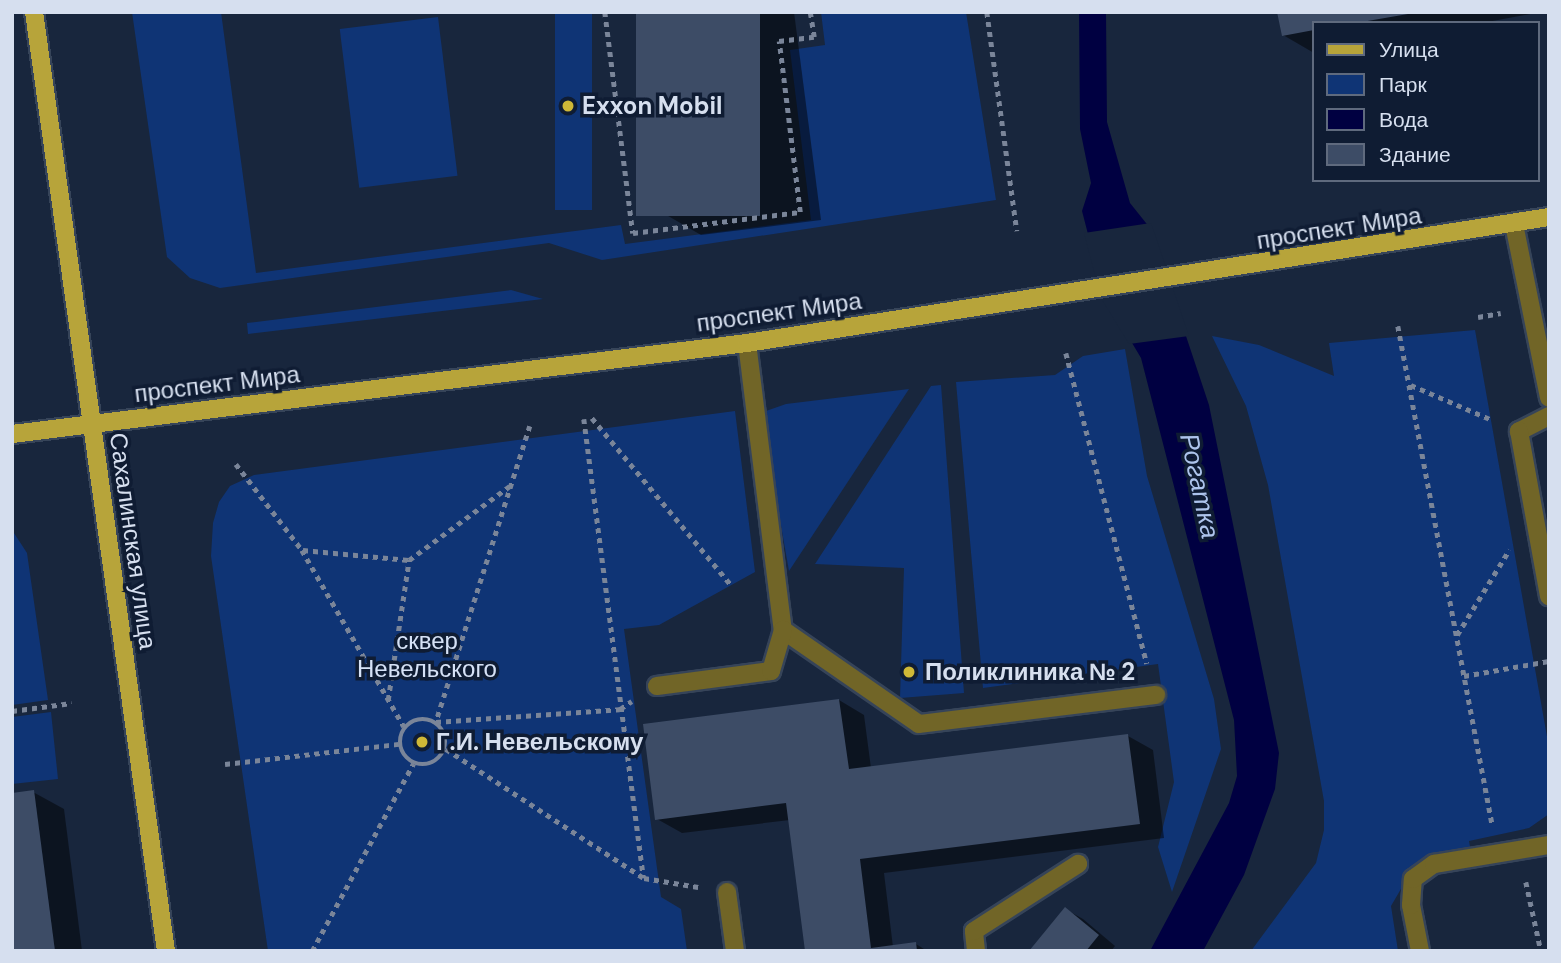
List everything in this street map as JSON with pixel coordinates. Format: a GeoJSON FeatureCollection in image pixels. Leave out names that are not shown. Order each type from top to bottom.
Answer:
{"type":"FeatureCollection","features":[{"type":"Feature","properties":{"kind":"main road","name":"Сахалинская улица"},"geometry":{"type":"LineString","coordinates":[[34,12],[166,951]]}},
{"type":"Feature","properties":{"kind":"main road","name":"проспект Мира"},"geometry":{"type":"LineString","coordinates":[[12,434],[747,343],[1215,273],[1549,218]]}},
{"type":"Feature","properties":{"kind":"lane"},"geometry":{"type":"LineString","coordinates":[[1514,224],[1549,398]]}},
{"type":"Feature","properties":{"kind":"lane"},"geometry":{"type":"LineString","coordinates":[[657,686],[772,671],[783,630],[747,343]]}},
{"type":"Feature","properties":{"kind":"lane"},"geometry":{"type":"LineString","coordinates":[[1549,416],[1519,431],[1549,596]]}},
{"type":"Feature","properties":{"kind":"lane"},"geometry":{"type":"LineString","coordinates":[[783,630],[919,724],[1156,695]]}},
{"type":"Feature","properties":{"kind":"lane"},"geometry":{"type":"LineString","coordinates":[[1420,951],[1411,905],[1413,879],[1434,863],[1549,845]]}},
{"type":"Feature","properties":{"kind":"lane"},"geometry":{"type":"LineString","coordinates":[[976,951],[974,931],[1078,863]]}},
{"type":"Feature","properties":{"kind":"lane"},"geometry":{"type":"LineString","coordinates":[[727,892],[735,951]]}},
{"type":"Feature","properties":{"kind":"path"},"geometry":{"type":"LineString","coordinates":[[605,12],[633,233],[800,212],[779,41],[814,37],[810,12]]}},
{"type":"Feature","properties":{"kind":"path"},"geometry":{"type":"LineString","coordinates":[[987,12],[1017,231]]}},
{"type":"Feature","properties":{"kind":"path"},"geometry":{"type":"LineString","coordinates":[[1398,326],[1498,855]]}},
{"type":"Feature","properties":{"kind":"path"},"geometry":{"type":"LineString","coordinates":[[1066,353],[1156,695]]}},
{"type":"Feature","properties":{"kind":"path"},"geometry":{"type":"LineString","coordinates":[[1410,385],[1519,431]]}},
{"type":"Feature","properties":{"kind":"path"},"geometry":{"type":"LineString","coordinates":[[592,418],[731,585]]}},
{"type":"Feature","properties":{"kind":"path"},"geometry":{"type":"LineString","coordinates":[[436,722],[530,426]]}},
{"type":"Feature","properties":{"kind":"path"},"geometry":{"type":"LineString","coordinates":[[236,464],[302,550],[404,727]]}},
{"type":"Feature","properties":{"kind":"path"},"geometry":{"type":"LineString","coordinates":[[302,550],[409,560],[511,485]]}},
{"type":"Feature","properties":{"kind":"path"},"geometry":{"type":"LineString","coordinates":[[1456,637],[1533,510]]}},
{"type":"Feature","properties":{"kind":"path"},"geometry":{"type":"LineString","coordinates":[[388,700],[409,560]]}},
{"type":"Feature","properties":{"kind":"path"},"geometry":{"type":"LineString","coordinates":[[1464,676],[1549,661]]}},
{"type":"Feature","properties":{"kind":"path"},"geometry":{"type":"LineString","coordinates":[[398,744],[404,727],[418,718],[436,722],[620,709],[657,686]]}},
{"type":"Feature","properties":{"kind":"path"},"geometry":{"type":"LineString","coordinates":[[12,711],[71,703]]}},
{"type":"Feature","properties":{"kind":"path"},"geometry":{"type":"LineString","coordinates":[[398,744],[412,764],[426,766],[438,761],[446,749],[446,734],[436,722]]}},
{"type":"Feature","properties":{"kind":"path"},"geometry":{"type":"LineString","coordinates":[[225,764],[398,744]]}},
{"type":"Feature","properties":{"kind":"path"},"geometry":{"type":"LineString","coordinates":[[446,749],[644,878]]}},
{"type":"Feature","properties":{"kind":"path"},"geometry":{"type":"LineString","coordinates":[[312,951],[412,764]]}},
{"type":"Feature","properties":{"kind":"path"},"geometry":{"type":"LineString","coordinates":[[1520,850],[1541,951]]}},
{"type":"Feature","properties":{"kind":"green space"},"geometry":{"type":"Polygon","coordinates":[[[132,12],[221,12],[256,273],[621,225],[625,244],[811,220],[790,50],[825,45],[821,12],[966,12],[996,200],[602,260],[549,243],[220,288],[190,278],[167,257],[132,12]]]}},
{"type":"Feature","properties":{"kind":"green space"},"geometry":{"type":"Polygon","coordinates":[[[555,12],[592,12],[592,210],[555,210],[555,12]]]}},
{"type":"Feature","properties":{"kind":"green space"},"geometry":{"type":"Polygon","coordinates":[[[438,17],[457,176],[359,188],[340,29],[438,17]]]}},
{"type":"Feature","properties":{"kind":"green space"},"geometry":{"type":"Polygon","coordinates":[[[511,290],[543,299],[248,334],[247,323],[511,290]]]}},
{"type":"Feature","properties":{"kind":"green space"},"geometry":{"type":"Polygon","coordinates":[[[1475,330],[1549,748],[1549,814],[1529,828],[1469,841],[1473,863],[1405,882],[1391,906],[1398,951],[1251,951],[1316,863],[1324,830],[1324,801],[1268,485],[1246,406],[1212,336],[1259,345],[1334,376],[1329,343],[1475,330]]]}},
{"type":"Feature","properties":{"kind":"green space"},"geometry":{"type":"Polygon","coordinates":[[[1125,349],[1147,476],[1214,699],[1221,749],[1172,892],[1158,847],[1174,782],[1158,664],[983,688],[956,382],[1055,375],[1083,356],[1125,349]]]}},
{"type":"Feature","properties":{"kind":"green space"},"geometry":{"type":"Polygon","coordinates":[[[941,385],[964,693],[900,698],[904,568],[815,564],[931,386],[941,385]]]}},
{"type":"Feature","properties":{"kind":"green space"},"geometry":{"type":"Polygon","coordinates":[[[909,389],[789,571],[765,435],[766,411],[786,404],[909,389]]]}},
{"type":"Feature","properties":{"kind":"green space","name":"сквер Невельского"},"geometry":{"type":"Polygon","coordinates":[[[735,411],[755,572],[659,625],[624,629],[661,897],[681,909],[687,951],[268,951],[211,556],[213,523],[219,502],[230,486],[254,475],[735,411]]]}},
{"type":"Feature","properties":{"kind":"green space"},"geometry":{"type":"Polygon","coordinates":[[[12,530],[27,553],[48,700],[12,705],[12,530]]]}},
{"type":"Feature","properties":{"kind":"green space"},"geometry":{"type":"Polygon","coordinates":[[[51,712],[58,779],[12,784],[12,717],[51,712]]]}},
{"type":"Feature","properties":{"kind":"water","name":"Рогатка"},"geometry":{"type":"Polygon","coordinates":[[[1079,12],[1106,12],[1107,122],[1130,203],[1150,228],[1209,405],[1279,753],[1275,789],[1244,875],[1203,951],[1150,951],[1229,803],[1237,776],[1234,720],[1141,358],[1104,296],[1082,211],[1091,183],[1080,129],[1079,12]]]}},
{"type":"Feature","properties":{"kind":"pier"},"geometry":{"type":"Polygon","coordinates":[[[1151,223],[1189,336],[1129,344],[1101,298],[1084,233],[1151,223]]]}},
{"type":"Feature","properties":{"kind":"building"},"geometry":{"type":"Polygon","coordinates":[[[636,12],[760,12],[760,216],[636,216],[636,12]]]}},
{"type":"Feature","properties":{"kind":"building"},"geometry":{"type":"Polygon","coordinates":[[[1277,12],[1408,14],[1368,21],[1312,21],[1312,30],[1282,36],[1277,12]]]}},
{"type":"Feature","properties":{"kind":"building"},"geometry":{"type":"Polygon","coordinates":[[[839,699],[849,769],[1128,734],[1140,824],[860,859],[871,948],[916,942],[917,951],[805,951],[786,803],[655,820],[643,724],[839,699]]]}},
{"type":"Feature","properties":{"kind":"building"},"geometry":{"type":"Polygon","coordinates":[[[34,790],[55,951],[12,951],[12,793],[34,790]]]}},
{"type":"Feature","properties":{"kind":"building"},"geometry":{"type":"Polygon","coordinates":[[[1065,907],[1099,935],[1086,951],[1029,951],[1065,907]]]}},
{"type":"Feature","properties":{"kind":"place","name":"Exxon Mobil"},"geometry":{"type":"Point","coordinates":[568,106]}},
{"type":"Feature","properties":{"kind":"place","name":"Поликлиника № 2"},"geometry":{"type":"Point","coordinates":[909,672]}},
{"type":"Feature","properties":{"kind":"place","name":"Г.И. Невельскому"},"geometry":{"type":"Point","coordinates":[422,742]}}]}
